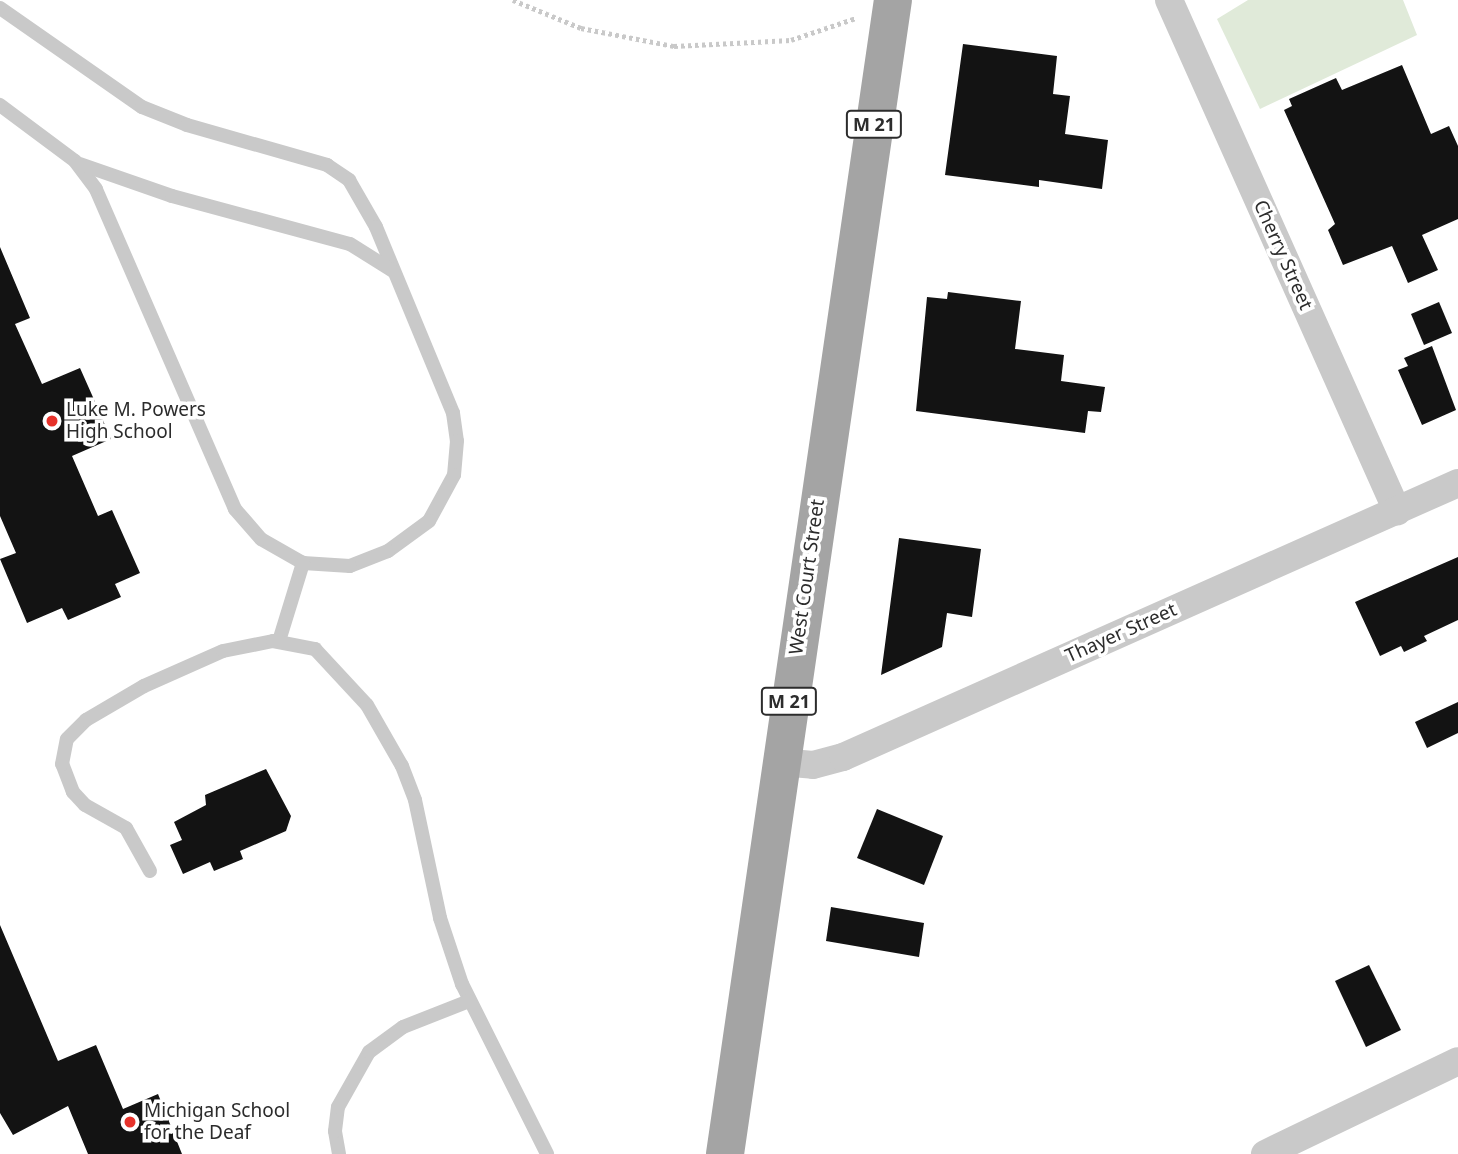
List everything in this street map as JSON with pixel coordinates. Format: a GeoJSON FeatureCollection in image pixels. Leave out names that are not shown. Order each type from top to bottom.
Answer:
{"type":"FeatureCollection","features":[{"type":"Feature","properties":{"kind":"main road","name":"West Court Street"},"geometry":{"type":"LineString","coordinates":[[725,1154],[893,0]]}},
{"type":"Feature","properties":{"kind":"street","name":"Cherry Street"},"geometry":{"type":"LineString","coordinates":[[1169,0],[1397,510]]}},
{"type":"Feature","properties":{"kind":"street","name":"Thayer Street"},"geometry":{"type":"LineString","coordinates":[[780,762],[813,765],[843,757],[1458,483]]}},
{"type":"Feature","properties":{"kind":"street"},"geometry":{"type":"LineString","coordinates":[[1265,1154],[1458,1061]]}},
{"type":"Feature","properties":{"kind":"lane"},"geometry":{"type":"LineString","coordinates":[[0,9],[142,107],[338,172],[366,206],[453,413],[457,453],[450,488],[429,521],[374,558],[338,567],[303,563],[261,539],[235,509],[107,211],[75,162]]}},
{"type":"Feature","properties":{"kind":"lane"},"geometry":{"type":"LineString","coordinates":[[0,105],[75,162],[144,188],[350,244],[380,259],[399,280]]}},
{"type":"Feature","properties":{"kind":"lane"},"geometry":{"type":"LineString","coordinates":[[279,641],[303,563]]}},
{"type":"Feature","properties":{"kind":"lane"},"geometry":{"type":"LineString","coordinates":[[150,870],[126,828],[85,805],[73,792],[62,764],[67,739],[86,720],[165,674],[237,647],[279,641],[306,645],[322,655],[367,705],[393,748],[415,800],[440,918],[469,1001],[547,1154]]}},
{"type":"Feature","properties":{"kind":"lane"},"geometry":{"type":"LineString","coordinates":[[339,1154],[335,1131],[342,1095],[369,1052],[403,1027],[469,1001]]}},
{"type":"Feature","properties":{"kind":"path"},"geometry":{"type":"LineString","coordinates":[[513,0],[581,28],[674,46],[785,41],[834,26]]}},
{"type":"Feature","properties":{"kind":"green space"},"geometry":{"type":"Polygon","coordinates":[[[1248,0],[1403,0],[1417,35],[1260,109],[1217,19],[1248,0]]]}},
{"type":"Feature","properties":{"kind":"building"},"geometry":{"type":"Polygon","coordinates":[[[963,44],[1057,56],[1053,94],[1070,96],[1065,134],[1108,140],[1102,189],[1039,180],[1039,187],[945,175],[963,44]]]}},
{"type":"Feature","properties":{"kind":"building"},"geometry":{"type":"Polygon","coordinates":[[[1402,65],[1431,134],[1449,126],[1458,146],[1458,219],[1422,235],[1438,270],[1408,283],[1392,246],[1343,265],[1328,230],[1335,224],[1284,110],[1292,106],[1289,99],[1336,78],[1342,90],[1402,65]]]}},
{"type":"Feature","properties":{"kind":"building","name":"Luke M. Powers High School"},"geometry":{"type":"Polygon","coordinates":[[[0,247],[30,318],[15,324],[42,384],[80,368],[96,404],[111,439],[72,456],[98,516],[112,510],[140,573],[115,584],[121,597],[68,620],[62,608],[27,623],[0,559],[16,553],[0,516],[0,247]]]}},
{"type":"Feature","properties":{"kind":"building"},"geometry":{"type":"Polygon","coordinates":[[[948,292],[1021,301],[1015,349],[1064,355],[1061,381],[1105,387],[1101,412],[1088,411],[1085,433],[916,411],[927,297],[947,299],[948,292]]]}},
{"type":"Feature","properties":{"kind":"building"},"geometry":{"type":"Polygon","coordinates":[[[1439,302],[1452,333],[1424,345],[1411,314],[1439,302]]]}},
{"type":"Feature","properties":{"kind":"building"},"geometry":{"type":"Polygon","coordinates":[[[1432,346],[1456,410],[1422,425],[1398,370],[1408,366],[1404,358],[1432,346]]]}},
{"type":"Feature","properties":{"kind":"building"},"geometry":{"type":"Polygon","coordinates":[[[899,538],[981,549],[972,617],[947,613],[942,647],[881,675],[899,538]]]}},
{"type":"Feature","properties":{"kind":"building"},"geometry":{"type":"Polygon","coordinates":[[[1458,557],[1458,620],[1424,636],[1427,641],[1404,652],[1401,646],[1380,656],[1355,602],[1458,557]]]}},
{"type":"Feature","properties":{"kind":"building"},"geometry":{"type":"Polygon","coordinates":[[[1458,702],[1458,733],[1427,748],[1415,722],[1458,702]]]}},
{"type":"Feature","properties":{"kind":"building"},"geometry":{"type":"Polygon","coordinates":[[[266,769],[291,816],[286,831],[240,851],[243,859],[214,871],[210,862],[183,874],[170,845],[182,840],[174,822],[206,805],[205,795],[266,769]]]}},
{"type":"Feature","properties":{"kind":"building"},"geometry":{"type":"Polygon","coordinates":[[[877,809],[943,836],[924,885],[857,858],[877,809]]]}},
{"type":"Feature","properties":{"kind":"building"},"geometry":{"type":"Polygon","coordinates":[[[831,907],[924,923],[919,957],[826,941],[831,907]]]}},
{"type":"Feature","properties":{"kind":"building"},"geometry":{"type":"Polygon","coordinates":[[[0,925],[58,1061],[96,1045],[123,1109],[158,1094],[182,1154],[88,1154],[68,1106],[13,1135],[0,1113],[0,925]]]}},
{"type":"Feature","properties":{"kind":"building"},"geometry":{"type":"Polygon","coordinates":[[[1369,965],[1401,1030],[1366,1047],[1335,981],[1369,965]]]}},
{"type":"Feature","properties":{"kind":"place","name":"Luke M. Powers High School"},"geometry":{"type":"Point","coordinates":[52,421]}},
{"type":"Feature","properties":{"kind":"place","name":"Michigan School for the Deaf"},"geometry":{"type":"Point","coordinates":[130,1122]}}]}
